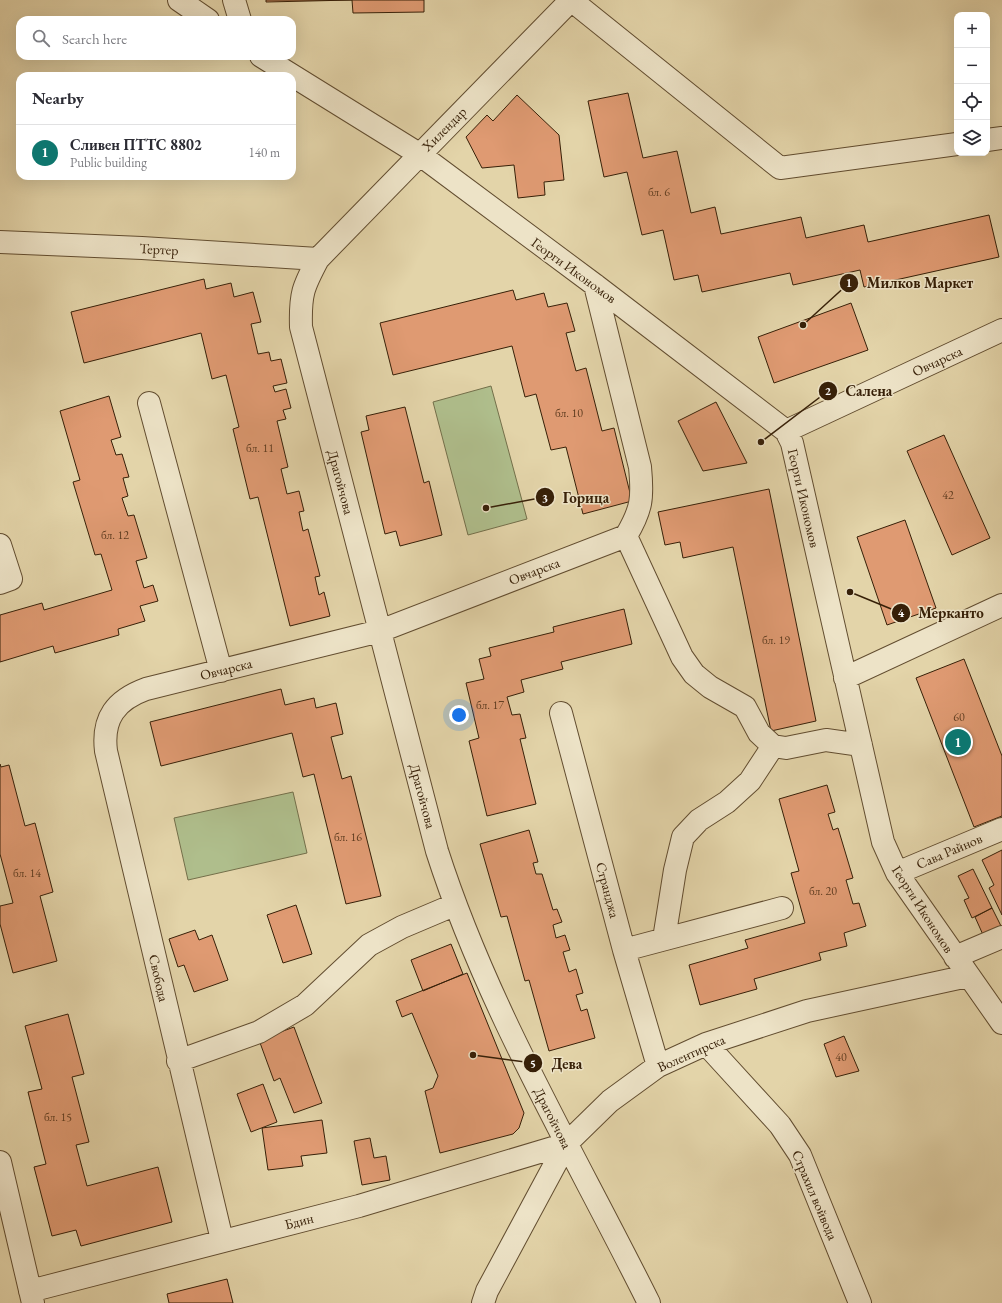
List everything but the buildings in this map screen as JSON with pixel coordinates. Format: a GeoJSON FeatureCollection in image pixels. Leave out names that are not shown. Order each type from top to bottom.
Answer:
{"type":"FeatureCollection","features":[{"type":"Feature","properties":{"kind":"street"},"geometry":{"type":"LineString","coordinates":[[179,0],[202,16]]}},
{"type":"Feature","properties":{"kind":"street"},"geometry":{"type":"LineString","coordinates":[[234,0],[239,16]]}},
{"type":"Feature","properties":{"kind":"street"},"geometry":{"type":"LineString","coordinates":[[571,0],[780,168],[954,144]]}},
{"type":"Feature","properties":{"kind":"street","name":"Хилендар"},"geometry":{"type":"LineString","coordinates":[[318,259],[571,0]]}},
{"type":"Feature","properties":{"kind":"street","name":"Георги Икономов"},"geometry":{"type":"LineString","coordinates":[[267,60],[287,72]]}},
{"type":"Feature","properties":{"kind":"street","name":"Георги Икономов"},"geometry":{"type":"LineString","coordinates":[[296,78],[419,154],[595,285],[786,431],[792,443],[883,842],[897,873],[1002,1023]]}},
{"type":"Feature","properties":{"kind":"street"},"geometry":{"type":"LineString","coordinates":[[990,140],[1002,138]]}},
{"type":"Feature","properties":{"kind":"street","name":"Тертер"},"geometry":{"type":"LineString","coordinates":[[0,242],[142,248],[318,259]]}},
{"type":"Feature","properties":{"kind":"street","name":"Драгойчова"},"geometry":{"type":"LineString","coordinates":[[318,259],[304,286],[300,304],[301,327],[437,851],[454,905],[518,1049],[649,1303]]}},
{"type":"Feature","properties":{"kind":"street"},"geometry":{"type":"LineString","coordinates":[[595,285],[640,468],[642,490],[638,516],[626,536],[682,656],[690,668],[710,687],[745,707],[759,733],[772,746],[786,748],[826,740],[861,745]]}},
{"type":"Feature","properties":{"kind":"street","name":"Овчарска"},"geometry":{"type":"LineString","coordinates":[[786,431],[1002,330]]}},
{"type":"Feature","properties":{"kind":"street"},"geometry":{"type":"LineString","coordinates":[[149,403],[221,671]]}},
{"type":"Feature","properties":{"kind":"street","name":"Овчарска"},"geometry":{"type":"LineString","coordinates":[[111,715],[120,703],[131,694],[380,631],[626,536]]}},
{"type":"Feature","properties":{"kind":"street"},"geometry":{"type":"LineString","coordinates":[[0,545],[11,579],[0,583]]}},
{"type":"Feature","properties":{"kind":"street"},"geometry":{"type":"LineString","coordinates":[[845,678],[1001,607]]}},
{"type":"Feature","properties":{"kind":"street","name":"Странджа"},"geometry":{"type":"LineString","coordinates":[[561,713],[624,950],[658,1066]]}},
{"type":"Feature","properties":{"kind":"street","name":"Свобода"},"geometry":{"type":"LineString","coordinates":[[111,715],[106,726],[106,751],[178,1061],[222,1240]]}},
{"type":"Feature","properties":{"kind":"street"},"geometry":{"type":"LineString","coordinates":[[664,939],[675,870],[683,837],[699,820],[727,802],[750,781],[772,746]]}},
{"type":"Feature","properties":{"kind":"street","name":"Сава Райнов"},"geometry":{"type":"LineString","coordinates":[[897,873],[1002,829]]}},
{"type":"Feature","properties":{"kind":"street"},"geometry":{"type":"LineString","coordinates":[[178,1061],[259,1032],[305,1005],[369,945],[402,926],[454,905]]}},
{"type":"Feature","properties":{"kind":"street"},"geometry":{"type":"LineString","coordinates":[[624,950],[782,908]]}},
{"type":"Feature","properties":{"kind":"street"},"geometry":{"type":"LineString","coordinates":[[955,957],[1002,937]]}},
{"type":"Feature","properties":{"kind":"street","name":"Волентирска"},"geometry":{"type":"LineString","coordinates":[[483,1303],[487,1291],[566,1144],[610,1101],[658,1066],[706,1044],[807,1011],[968,976]]}},
{"type":"Feature","properties":{"kind":"street","name":"Страхил войвода"},"geometry":{"type":"LineString","coordinates":[[706,1044],[780,1125],[800,1155],[860,1303]]}},
{"type":"Feature","properties":{"kind":"street","name":"Бдин"},"geometry":{"type":"LineString","coordinates":[[32,1297],[222,1240],[359,1206],[566,1144]]}},
{"type":"Feature","properties":{"kind":"street"},"geometry":{"type":"LineString","coordinates":[[0,1162],[8,1230],[32,1297]]}},
{"type":"Feature","properties":{"kind":"green space"},"geometry":{"type":"Polygon","coordinates":[[[491,386],[527,519],[468,535],[433,402],[491,386]]]}},
{"type":"Feature","properties":{"kind":"green space"},"geometry":{"type":"Polygon","coordinates":[[[293,792],[307,853],[188,880],[174,818],[293,792]]]}},
{"type":"Feature","properties":{"kind":"place","name":"Милков Маркет"},"geometry":{"type":"Point","coordinates":[803,325]}},
{"type":"Feature","properties":{"kind":"place","name":"Салена"},"geometry":{"type":"Point","coordinates":[761,442]}},
{"type":"Feature","properties":{"kind":"place","name":"Горица"},"geometry":{"type":"Point","coordinates":[486,508]}},
{"type":"Feature","properties":{"kind":"place","name":"Мерканто"},"geometry":{"type":"Point","coordinates":[850,592]}},
{"type":"Feature","properties":{"kind":"place","name":"Сливен ПТТС 8802"},"geometry":{"type":"Point","coordinates":[958,742]}},
{"type":"Feature","properties":{"kind":"place","name":"Дева"},"geometry":{"type":"Point","coordinates":[473,1055]}}]}
